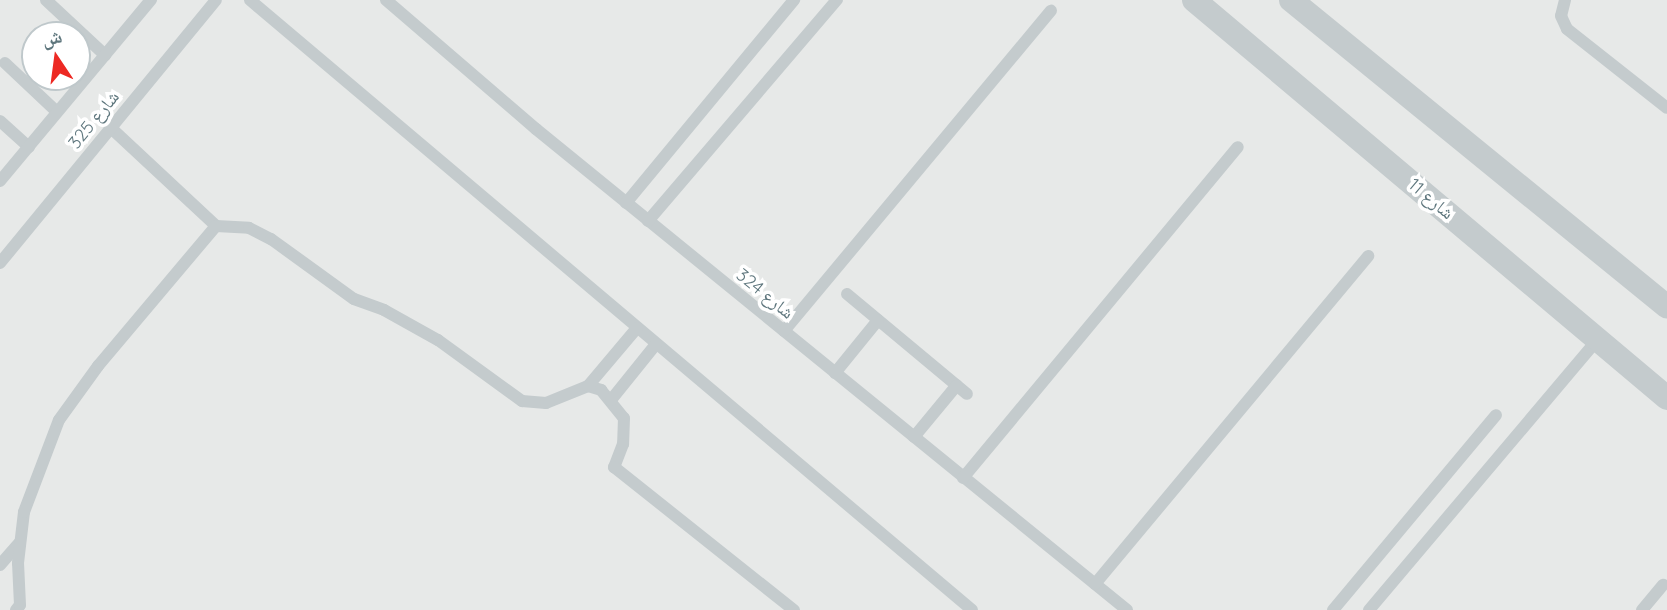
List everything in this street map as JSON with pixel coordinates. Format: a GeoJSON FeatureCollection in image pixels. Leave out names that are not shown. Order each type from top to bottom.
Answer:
{"type":"FeatureCollection","features":[{"type":"Feature","properties":{"kind":"street","name":"شارع 11"},"geometry":{"type":"LineString","coordinates":[[1194,0],[1667,398]]}},
{"type":"Feature","properties":{"kind":"street"},"geometry":{"type":"LineString","coordinates":[[1291,0],[1667,307]]}},
{"type":"Feature","properties":{"kind":"lane"},"geometry":{"type":"LineString","coordinates":[[46,0],[105,55]]}},
{"type":"Feature","properties":{"kind":"lane","name":"شارع 325"},"geometry":{"type":"LineString","coordinates":[[0,181],[151,0]]}},
{"type":"Feature","properties":{"kind":"lane","name":"شارع 325"},"geometry":{"type":"LineString","coordinates":[[0,263],[216,0]]}},
{"type":"Feature","properties":{"kind":"lane"},"geometry":{"type":"LineString","coordinates":[[250,0],[972,610]]}},
{"type":"Feature","properties":{"kind":"lane"},"geometry":{"type":"LineString","coordinates":[[626,202],[794,0]]}},
{"type":"Feature","properties":{"kind":"lane"},"geometry":{"type":"LineString","coordinates":[[648,221],[837,0]]}},
{"type":"Feature","properties":{"kind":"lane"},"geometry":{"type":"LineString","coordinates":[[1565,0],[1562,16],[1567,29],[1667,108]]}},
{"type":"Feature","properties":{"kind":"lane","name":"شارع 324"},"geometry":{"type":"LineString","coordinates":[[393,2],[648,221],[1127,610]]}},
{"type":"Feature","properties":{"kind":"lane"},"geometry":{"type":"LineString","coordinates":[[783,331],[1051,11]]}},
{"type":"Feature","properties":{"kind":"lane"},"geometry":{"type":"LineString","coordinates":[[5,63],[57,112]]}},
{"type":"Feature","properties":{"kind":"lane"},"geometry":{"type":"LineString","coordinates":[[0,121],[29,147]]}},
{"type":"Feature","properties":{"kind":"lane"},"geometry":{"type":"LineString","coordinates":[[111,128],[216,226],[249,228],[271,239],[354,299],[384,310],[438,340],[522,401],[546,403],[588,386],[637,328]]}},
{"type":"Feature","properties":{"kind":"lane"},"geometry":{"type":"LineString","coordinates":[[964,478],[1238,147]]}},
{"type":"Feature","properties":{"kind":"lane"},"geometry":{"type":"LineString","coordinates":[[18,608],[20,542],[33,482],[59,420],[98,366],[216,226]]}},
{"type":"Feature","properties":{"kind":"lane"},"geometry":{"type":"LineString","coordinates":[[1095,584],[1368,256]]}},
{"type":"Feature","properties":{"kind":"lane"},"geometry":{"type":"LineString","coordinates":[[848,294],[962,390],[914,438]]}},
{"type":"Feature","properties":{"kind":"lane"},"geometry":{"type":"LineString","coordinates":[[835,373],[878,320]]}},
{"type":"Feature","properties":{"kind":"lane"},"geometry":{"type":"LineString","coordinates":[[1369,610],[1598,339]]}},
{"type":"Feature","properties":{"kind":"lane"},"geometry":{"type":"LineString","coordinates":[[611,400],[656,344]]}},
{"type":"Feature","properties":{"kind":"lane"},"geometry":{"type":"LineString","coordinates":[[588,386],[611,400],[624,418],[623,444],[614,467],[794,610]]}},
{"type":"Feature","properties":{"kind":"lane"},"geometry":{"type":"LineString","coordinates":[[1333,610],[1496,415]]}},
{"type":"Feature","properties":{"kind":"lane"},"geometry":{"type":"LineString","coordinates":[[0,565],[20,542]]}},
{"type":"Feature","properties":{"kind":"lane"},"geometry":{"type":"LineString","coordinates":[[1642,610],[1663,585]]}},
{"type":"Feature","properties":{"kind":"shaded area"},"geometry":{"type":"Polygon","coordinates":[[[0,0],[1667,0],[1667,610],[0,610],[0,0]]]}}]}
